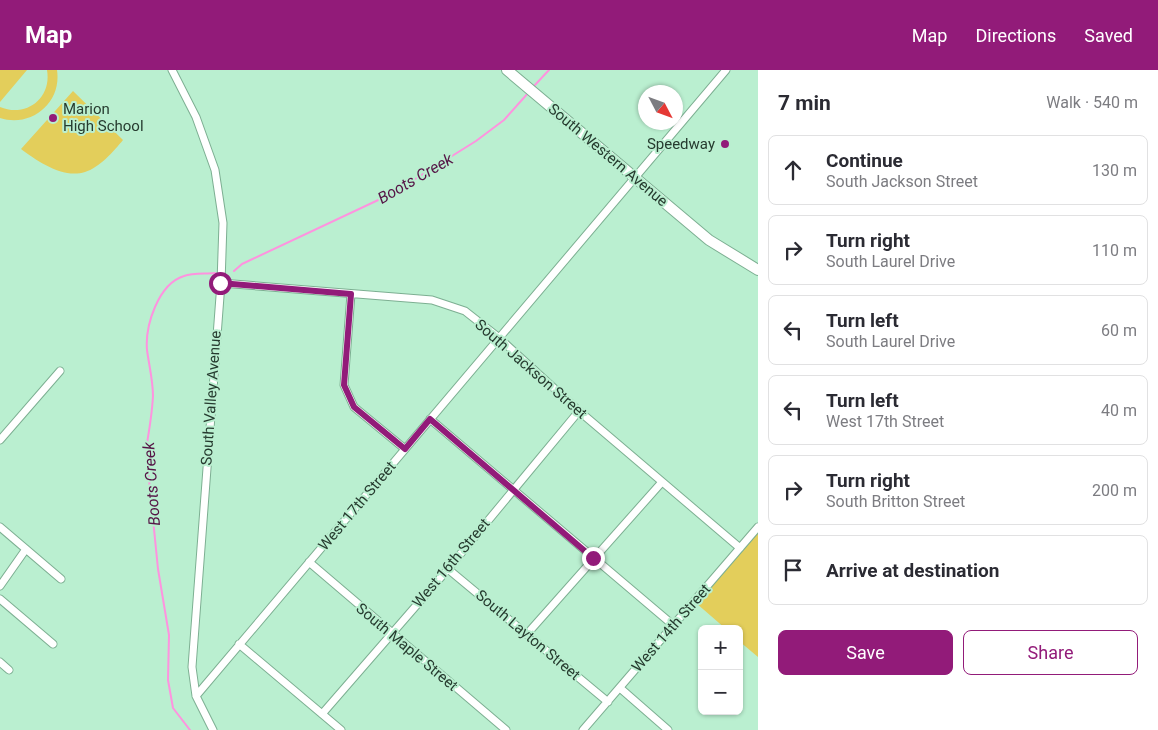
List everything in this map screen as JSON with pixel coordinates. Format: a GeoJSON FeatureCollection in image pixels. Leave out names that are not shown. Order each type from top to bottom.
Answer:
{"type":"FeatureCollection","features":[{"type":"Feature","properties":{"kind":"highway","name":"South Western Avenue"},"geometry":{"type":"LineString","coordinates":[[507,70],[709,240],[758,270]]}},
{"type":"Feature","properties":{"kind":"street","name":"South Valley Avenue"},"geometry":{"type":"LineString","coordinates":[[172,70],[196,117],[215,170],[222,223],[220,283],[192,667],[196,696],[214,730]]}},
{"type":"Feature","properties":{"kind":"street"},"geometry":{"type":"LineString","coordinates":[[634,178],[726,70]]}},
{"type":"Feature","properties":{"kind":"street","name":"West 17th Street"},"geometry":{"type":"LineString","coordinates":[[196,696],[634,178]]}},
{"type":"Feature","properties":{"kind":"street","name":"South Jackson Street"},"geometry":{"type":"LineString","coordinates":[[220,283],[432,300],[465,311],[498,337],[579,411],[740,548]]}},
{"type":"Feature","properties":{"kind":"street"},"geometry":{"type":"LineString","coordinates":[[351,294],[344,385],[354,407],[405,449]]}},
{"type":"Feature","properties":{"kind":"street"},"geometry":{"type":"LineString","coordinates":[[0,440],[60,371]]}},
{"type":"Feature","properties":{"kind":"street","name":"West 16th Street"},"geometry":{"type":"LineString","coordinates":[[322,714],[448,569],[579,411]]}},
{"type":"Feature","properties":{"kind":"street"},"geometry":{"type":"LineString","coordinates":[[430,419],[673,625]]}},
{"type":"Feature","properties":{"kind":"street"},"geometry":{"type":"LineString","coordinates":[[527,634],[662,482]]}},
{"type":"Feature","properties":{"kind":"street","name":"West 14th Street"},"geometry":{"type":"LineString","coordinates":[[583,730],[758,526]]}},
{"type":"Feature","properties":{"kind":"street"},"geometry":{"type":"LineString","coordinates":[[0,527],[61,579]]}},
{"type":"Feature","properties":{"kind":"street"},"geometry":{"type":"LineString","coordinates":[[0,586],[26,550]]}},
{"type":"Feature","properties":{"kind":"street","name":"South Maple Street"},"geometry":{"type":"LineString","coordinates":[[308,562],[506,730]]}},
{"type":"Feature","properties":{"kind":"street","name":"South Layton Street"},"geometry":{"type":"LineString","coordinates":[[448,569],[608,702]]}},
{"type":"Feature","properties":{"kind":"street"},"geometry":{"type":"LineString","coordinates":[[0,599],[54,644]]}},
{"type":"Feature","properties":{"kind":"street"},"geometry":{"type":"LineString","coordinates":[[240,644],[341,730]]}},
{"type":"Feature","properties":{"kind":"street"},"geometry":{"type":"LineString","coordinates":[[0,662],[10,670]]}},
{"type":"Feature","properties":{"kind":"street"},"geometry":{"type":"LineString","coordinates":[[620,688],[668,730]]}},
{"type":"Feature","properties":{"kind":"shaded area"},"geometry":{"type":"Polygon","coordinates":[[[0,70],[27,70],[0,102],[0,70]]]}},
{"type":"Feature","properties":{"kind":"shaded area"},"geometry":{"type":"Polygon","coordinates":[[[47,70],[57,70],[57,82],[55,93],[42,110],[33,116],[23,119],[0,118],[0,107],[10,110],[28,108],[41,97],[47,80],[47,70]]]}},
{"type":"Feature","properties":{"kind":"shaded area"},"geometry":{"type":"Polygon","coordinates":[[[73,91],[123,140],[96,167],[77,174],[51,168],[21,149],[73,91]]]}},
{"type":"Feature","properties":{"kind":"shaded area"},"geometry":{"type":"Polygon","coordinates":[[[758,532],[758,657],[743,644],[743,625],[721,625],[696,603],[758,532]]]}},
{"type":"Feature","properties":{"kind":"waterway","name":"Boots Creek"},"geometry":{"type":"LineString","coordinates":[[534,86],[549,70]]}},
{"type":"Feature","properties":{"kind":"waterway","name":"Boots Creek"},"geometry":{"type":"LineString","coordinates":[[234,271],[242,264],[391,194],[476,141],[504,120],[529,92]]}},
{"type":"Feature","properties":{"kind":"waterway","name":"Boots Creek"},"geometry":{"type":"LineString","coordinates":[[190,730],[173,708],[168,680],[169,635],[158,569],[146,449],[153,396],[147,340],[148,329],[155,307],[160,297],[175,280],[195,274],[215,273]]}},
{"type":"Feature","properties":{"kind":"place","name":"Marion High School"},"geometry":{"type":"Point","coordinates":[53,118]}},
{"type":"Feature","properties":{"kind":"place","name":"Speedway"},"geometry":{"type":"Point","coordinates":[725,144]}},
{"type":"Feature","properties":{"kind":"route"},"geometry":{"type":"LineString","coordinates":[[220,283],[351,294],[344,385],[354,407],[405,449],[430,419],[593,558]]}}]}
